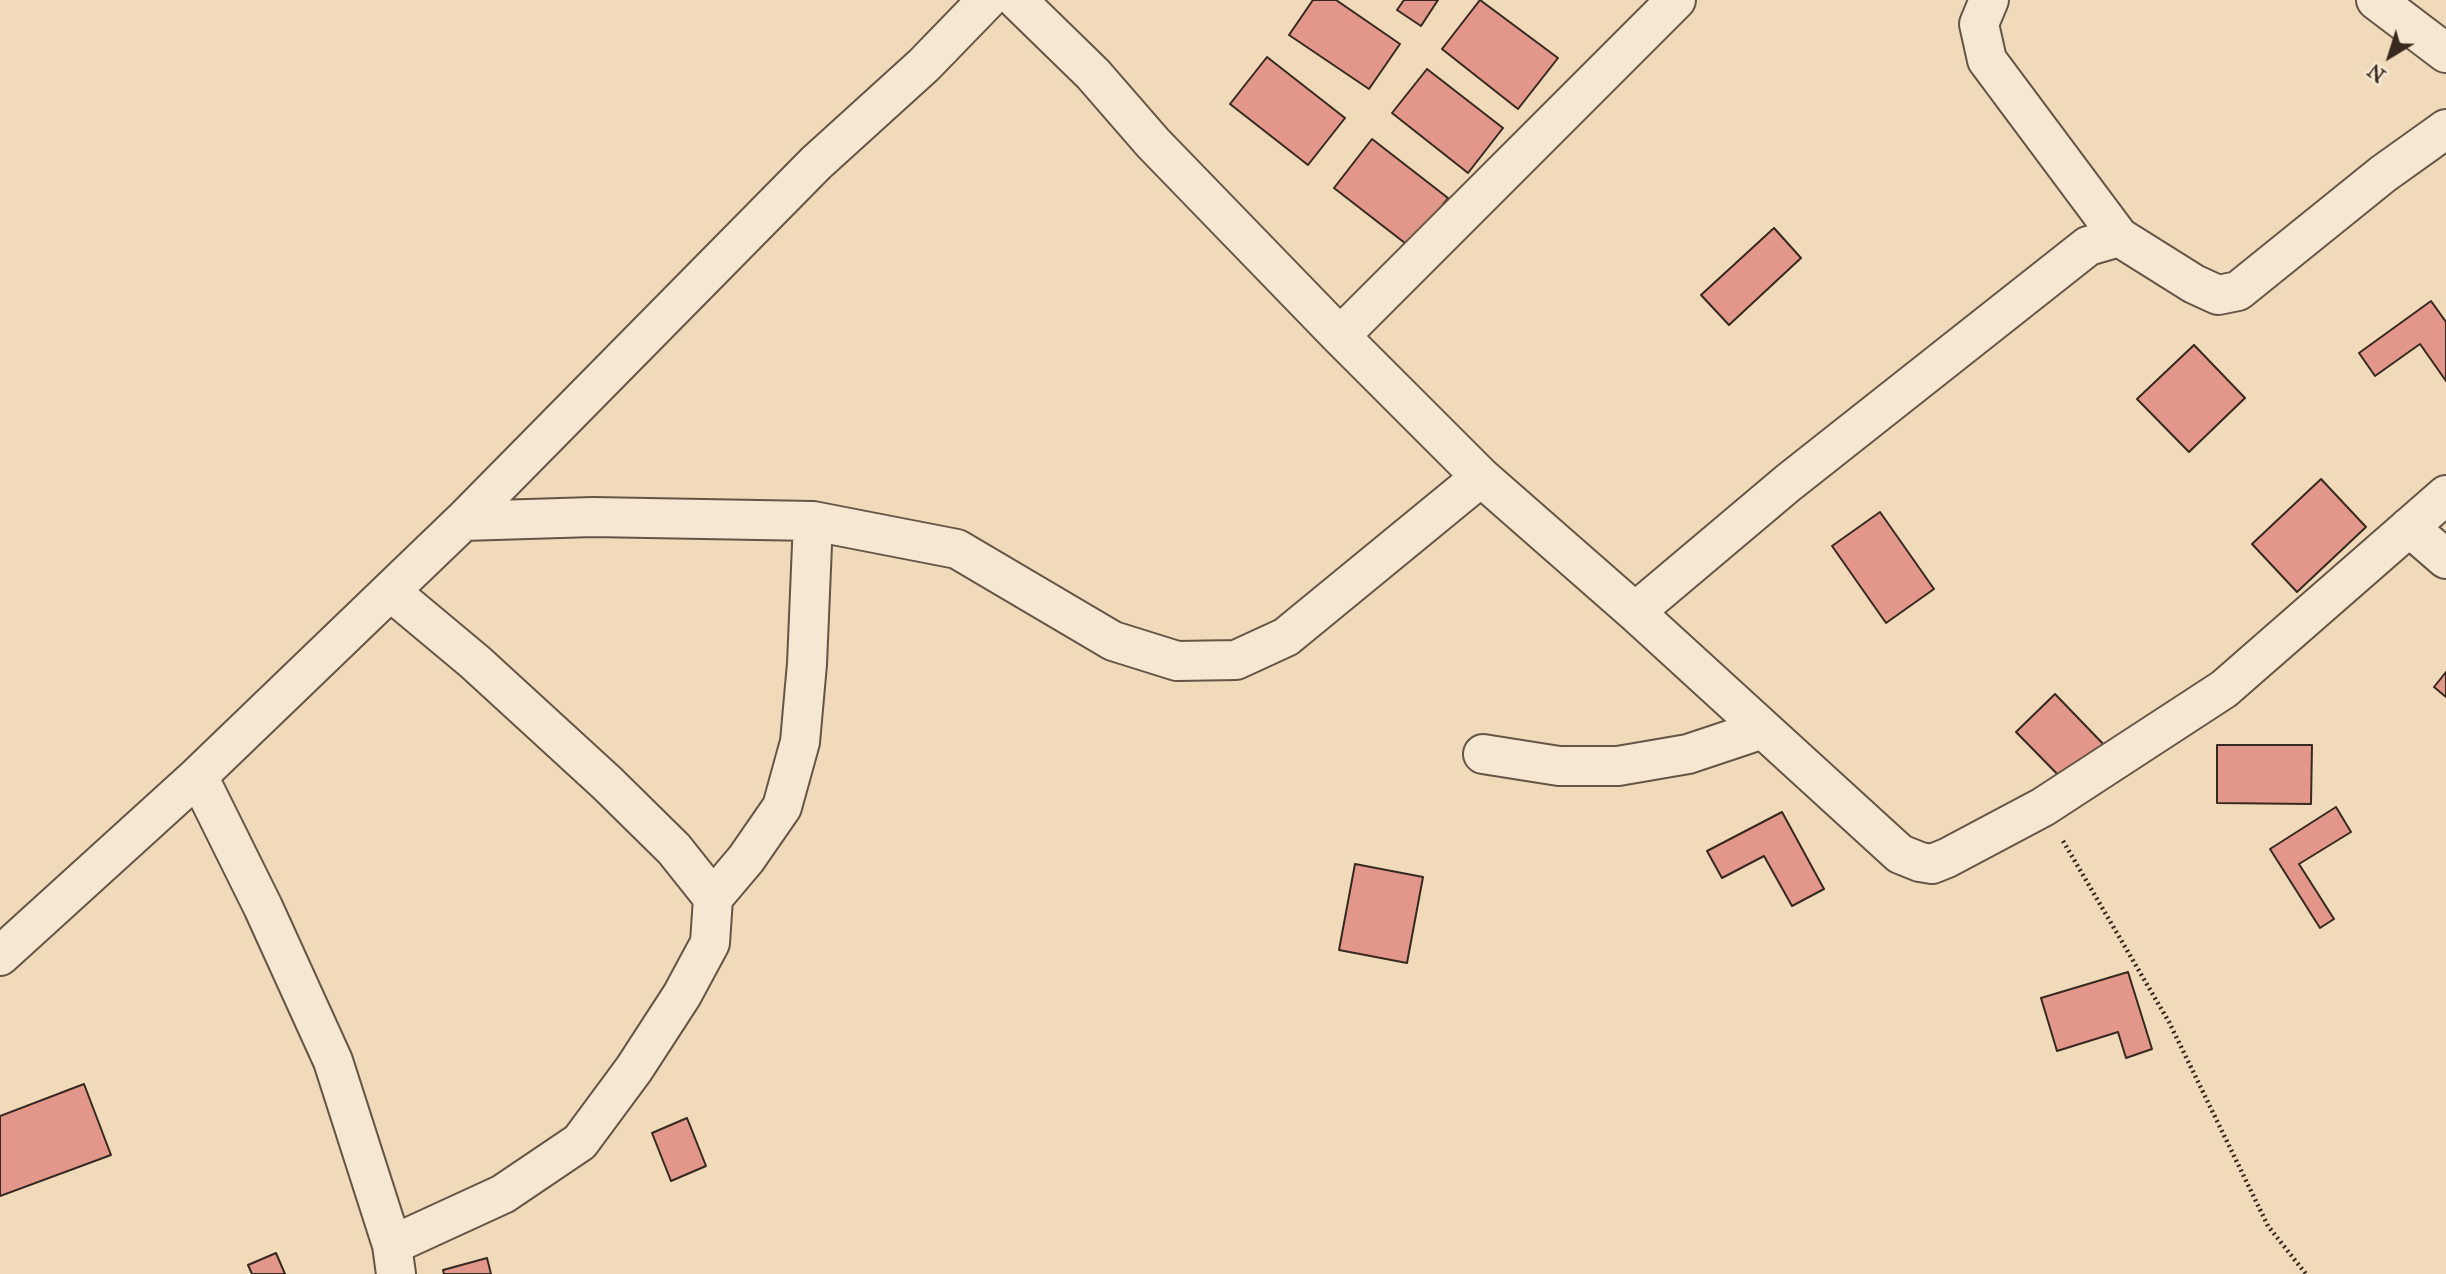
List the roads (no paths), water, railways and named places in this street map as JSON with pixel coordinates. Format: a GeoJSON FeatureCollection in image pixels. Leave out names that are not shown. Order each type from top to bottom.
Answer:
{"type":"FeatureCollection","features":[{"type":"Feature","properties":{"kind":"street"},"geometry":{"type":"LineString","coordinates":[[0,956],[198,776],[463,521],[816,163],[924,65],[987,0]]}},
{"type":"Feature","properties":{"kind":"street"},"geometry":{"type":"LineString","coordinates":[[1017,0],[1093,74],[1153,143],[1340,336],[1482,477],[1635,612],[1900,854],[1920,862],[1932,864],[1947,858],[2043,807],[2224,689],[2446,495]]}},
{"type":"Feature","properties":{"kind":"street"},"geometry":{"type":"LineString","coordinates":[[1340,336],[1676,0]]}},
{"type":"Feature","properties":{"kind":"street"},"geometry":{"type":"LineString","coordinates":[[1989,0],[1979,24],[1987,60],[2119,237],[2194,284],[2218,295],[2238,291],[2383,174],[2446,129]]}},
{"type":"Feature","properties":{"kind":"street"},"geometry":{"type":"LineString","coordinates":[[2375,0],[2446,53]]}},
{"type":"Feature","properties":{"kind":"street"},"geometry":{"type":"LineString","coordinates":[[1635,612],[1788,482],[2088,246],[2119,237]]}},
{"type":"Feature","properties":{"kind":"street"},"geometry":{"type":"LineString","coordinates":[[463,521],[593,517],[813,521],[957,549],[1029,589],[1112,641],[1177,661],[1236,660],[1286,637],[1482,477]]}},
{"type":"Feature","properties":{"kind":"street"},"geometry":{"type":"LineString","coordinates":[[198,776],[263,907],[333,1061],[394,1260],[503,1194],[580,1142],[634,1069],[693,975],[710,943],[713,898],[746,859],[782,807],[800,742],[807,664],[813,521]]}},
{"type":"Feature","properties":{"kind":"street"},"geometry":{"type":"LineString","coordinates":[[2409,527],[2446,559]]}},
{"type":"Feature","properties":{"kind":"street"},"geometry":{"type":"LineString","coordinates":[[390,591],[475,662],[607,783],[674,849],[713,898]]}},
{"type":"Feature","properties":{"kind":"street"},"geometry":{"type":"LineString","coordinates":[[1483,754],[1559,766],[1618,766],[1688,754],[1763,729]]}}]}
